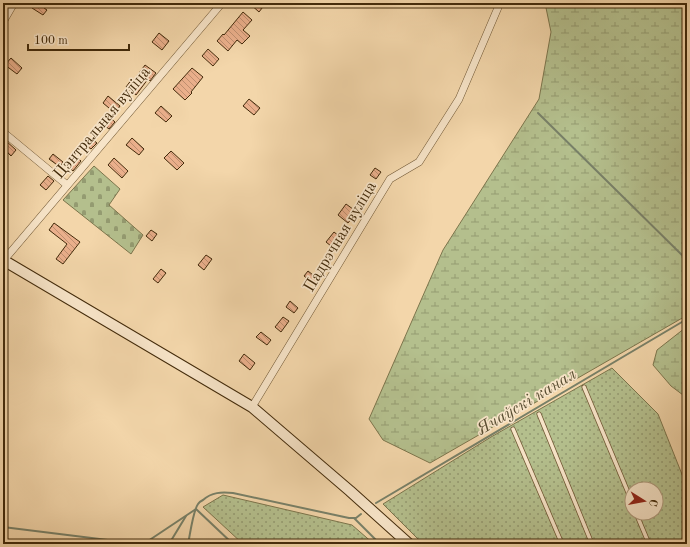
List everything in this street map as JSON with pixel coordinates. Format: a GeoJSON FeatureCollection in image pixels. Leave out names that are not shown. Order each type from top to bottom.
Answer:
{"type":"FeatureCollection","features":[{"type":"Feature","properties":{"kind":"main road"},"geometry":{"type":"LineString","coordinates":[[3,260],[252,407],[409,544]]}},
{"type":"Feature","properties":{"kind":"street"},"geometry":{"type":"LineString","coordinates":[[3,22],[14,3]]}},
{"type":"Feature","properties":{"kind":"street","name":"Цэнтральная вуліца"},"geometry":{"type":"LineString","coordinates":[[3,260],[222,3]]}},
{"type":"Feature","properties":{"kind":"street","name":"Падрэчная вуліца"},"geometry":{"type":"LineString","coordinates":[[252,407],[390,179],[419,162],[459,99],[500,3]]}},
{"type":"Feature","properties":{"kind":"street"},"geometry":{"type":"LineString","coordinates":[[3,132],[67,185]]}},
{"type":"Feature","properties":{"kind":"lane"},"geometry":{"type":"LineString","coordinates":[[584,387],[624,483]]}},
{"type":"Feature","properties":{"kind":"lane"},"geometry":{"type":"LineString","coordinates":[[539,414],[592,544]]}},
{"type":"Feature","properties":{"kind":"lane"},"geometry":{"type":"LineString","coordinates":[[513,429],[562,544]]}},
{"type":"Feature","properties":{"kind":"lane"},"geometry":{"type":"LineString","coordinates":[[639,521],[649,544]]}},
{"type":"Feature","properties":{"kind":"path"},"geometry":{"type":"LineString","coordinates":[[3,541],[24,544]]}},
{"type":"Feature","properties":{"kind":"green space"},"geometry":{"type":"Polygon","coordinates":[[[545,3],[687,3],[687,398],[671,386],[653,365],[657,350],[685,328],[684,317],[430,463],[383,440],[369,419],[443,250],[539,99],[551,32],[545,3]]]}},
{"type":"Feature","properties":{"kind":"green space"},"geometry":{"type":"Polygon","coordinates":[[[94,166],[120,189],[109,205],[143,235],[131,254],[63,200],[94,166]]]}},
{"type":"Feature","properties":{"kind":"green space"},"geometry":{"type":"Polygon","coordinates":[[[612,368],[658,414],[687,487],[687,544],[423,544],[383,504],[491,437],[612,368]]]}},
{"type":"Feature","properties":{"kind":"green space"},"geometry":{"type":"Polygon","coordinates":[[[223,495],[352,525],[374,544],[243,544],[203,507],[223,495]]]}},
{"type":"Feature","properties":{"kind":"building"},"geometry":{"type":"Polygon","coordinates":[[[35,3],[47,10],[43,15],[32,8],[35,3]]]}},
{"type":"Feature","properties":{"kind":"building"},"geometry":{"type":"Polygon","coordinates":[[[249,3],[266,3],[259,12],[249,3]]]}},
{"type":"Feature","properties":{"kind":"building"},"geometry":{"type":"Polygon","coordinates":[[[243,12],[252,20],[243,30],[250,36],[242,44],[237,40],[228,51],[217,41],[223,34],[224,35],[243,12]]]}},
{"type":"Feature","properties":{"kind":"building"},"geometry":{"type":"Polygon","coordinates":[[[159,33],[169,41],[162,50],[152,42],[159,33]]]}},
{"type":"Feature","properties":{"kind":"building"},"geometry":{"type":"Polygon","coordinates":[[[208,49],[219,59],[213,66],[202,56],[208,49]]]}},
{"type":"Feature","properties":{"kind":"building"},"geometry":{"type":"Polygon","coordinates":[[[11,58],[22,68],[17,74],[5,65],[11,58]]]}},
{"type":"Feature","properties":{"kind":"building"},"geometry":{"type":"Polygon","coordinates":[[[145,65],[156,73],[150,81],[148,79],[136,95],[126,87],[132,79],[134,80],[145,65]]]}},
{"type":"Feature","properties":{"kind":"building"},"geometry":{"type":"Polygon","coordinates":[[[192,68],[203,77],[185,100],[173,89],[192,68]]]}},
{"type":"Feature","properties":{"kind":"building"},"geometry":{"type":"Polygon","coordinates":[[[108,96],[120,106],[115,113],[103,103],[108,96]]]}},
{"type":"Feature","properties":{"kind":"building"},"geometry":{"type":"Polygon","coordinates":[[[249,99],[260,108],[254,115],[243,106],[249,99]]]}},
{"type":"Feature","properties":{"kind":"building"},"geometry":{"type":"Polygon","coordinates":[[[161,106],[172,116],[166,122],[155,113],[161,106]]]}},
{"type":"Feature","properties":{"kind":"building"},"geometry":{"type":"Polygon","coordinates":[[[107,115],[115,122],[109,129],[100,122],[107,115]]]}},
{"type":"Feature","properties":{"kind":"building"},"geometry":{"type":"Polygon","coordinates":[[[89,137],[97,143],[91,149],[84,144],[89,137]]]}},
{"type":"Feature","properties":{"kind":"building"},"geometry":{"type":"Polygon","coordinates":[[[132,138],[144,149],[139,155],[126,145],[132,138]]]}},
{"type":"Feature","properties":{"kind":"building"},"geometry":{"type":"Polygon","coordinates":[[[5,140],[16,150],[11,156],[3,148],[3,143],[5,140]]]}},
{"type":"Feature","properties":{"kind":"building"},"geometry":{"type":"Polygon","coordinates":[[[171,151],[184,163],[177,170],[164,158],[171,151]]]}},
{"type":"Feature","properties":{"kind":"building"},"geometry":{"type":"Polygon","coordinates":[[[53,154],[63,162],[60,167],[49,159],[53,154]]]}},
{"type":"Feature","properties":{"kind":"building"},"geometry":{"type":"Polygon","coordinates":[[[73,154],[81,161],[73,171],[65,164],[73,154]]]}},
{"type":"Feature","properties":{"kind":"building"},"geometry":{"type":"Polygon","coordinates":[[[114,158],[128,171],[122,178],[108,165],[114,158]]]}},
{"type":"Feature","properties":{"kind":"building"},"geometry":{"type":"Polygon","coordinates":[[[375,168],[381,172],[376,179],[370,175],[375,168]]]}},
{"type":"Feature","properties":{"kind":"building"},"geometry":{"type":"Polygon","coordinates":[[[48,176],[54,181],[46,190],[40,185],[48,176]]]}},
{"type":"Feature","properties":{"kind":"building"},"geometry":{"type":"Polygon","coordinates":[[[346,204],[357,212],[348,223],[338,215],[346,204]]]}},
{"type":"Feature","properties":{"kind":"building"},"geometry":{"type":"Polygon","coordinates":[[[54,223],[80,242],[63,264],[56,259],[67,244],[49,230],[54,223]]]}},
{"type":"Feature","properties":{"kind":"building"},"geometry":{"type":"Polygon","coordinates":[[[151,230],[157,234],[152,241],[146,236],[151,230]]]}},
{"type":"Feature","properties":{"kind":"building"},"geometry":{"type":"Polygon","coordinates":[[[334,232],[339,236],[331,246],[326,242],[334,232]]]}},
{"type":"Feature","properties":{"kind":"building"},"geometry":{"type":"Polygon","coordinates":[[[206,255],[212,259],[204,270],[198,265],[206,255]]]}},
{"type":"Feature","properties":{"kind":"building"},"geometry":{"type":"Polygon","coordinates":[[[161,269],[166,273],[158,283],[153,279],[161,269]]]}},
{"type":"Feature","properties":{"kind":"building"},"geometry":{"type":"Polygon","coordinates":[[[308,271],[318,279],[314,284],[304,276],[308,271]]]}},
{"type":"Feature","properties":{"kind":"building"},"geometry":{"type":"Polygon","coordinates":[[[290,301],[298,308],[294,313],[286,307],[290,301]]]}},
{"type":"Feature","properties":{"kind":"building"},"geometry":{"type":"Polygon","coordinates":[[[283,317],[289,321],[281,332],[275,327],[283,317]]]}},
{"type":"Feature","properties":{"kind":"building"},"geometry":{"type":"Polygon","coordinates":[[[261,332],[271,340],[267,345],[256,337],[261,332]]]}},
{"type":"Feature","properties":{"kind":"building"},"geometry":{"type":"Polygon","coordinates":[[[244,354],[255,363],[250,370],[239,361],[244,354]]]}},
{"type":"Feature","properties":{"kind":"waterway"},"geometry":{"type":"LineString","coordinates":[[538,113],[687,260]]}},
{"type":"Feature","properties":{"kind":"waterway","name":"Ячаўскі канал"},"geometry":{"type":"LineString","coordinates":[[376,503],[687,319]]}},
{"type":"Feature","properties":{"kind":"waterway","name":"Ячаўскі канал"},"geometry":{"type":"LineString","coordinates":[[188,544],[196,507],[210,495],[217,493],[233,493],[349,518],[356,518],[361,514]]}},
{"type":"Feature","properties":{"kind":"waterway"},"geometry":{"type":"LineString","coordinates":[[3,527],[140,544],[145,543],[196,509],[233,544]]}},
{"type":"Feature","properties":{"kind":"waterway"},"geometry":{"type":"LineString","coordinates":[[169,544],[186,516]]}},
{"type":"Feature","properties":{"kind":"waterway"},"geometry":{"type":"LineString","coordinates":[[354,518],[380,544]]}}]}
